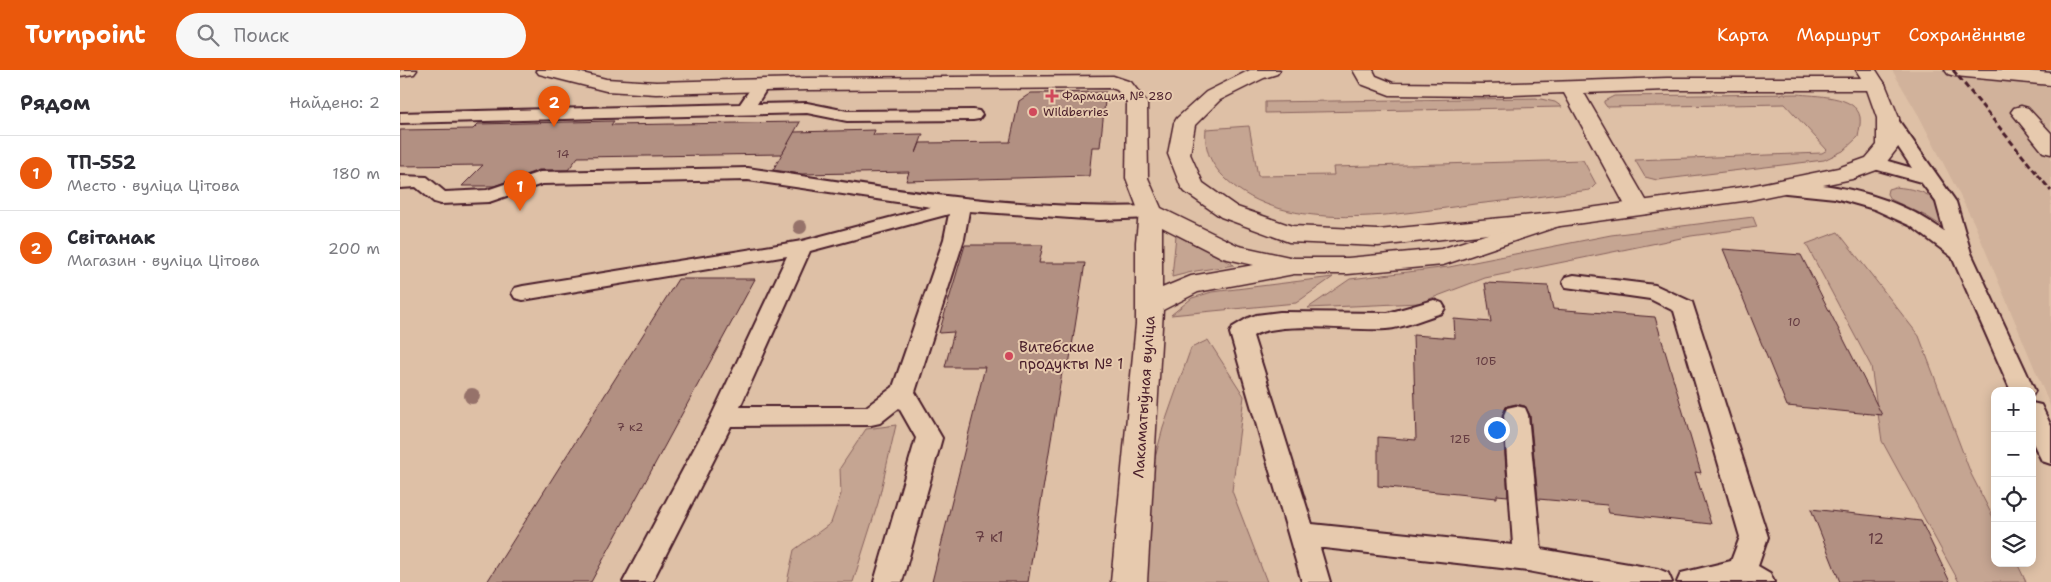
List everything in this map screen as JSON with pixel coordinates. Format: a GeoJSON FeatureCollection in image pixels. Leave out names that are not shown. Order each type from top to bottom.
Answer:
{"type":"FeatureCollection","features":[{"type":"Feature","properties":{"kind":"street"},"geometry":{"type":"LineString","coordinates":[[400,70],[407,70]]}},
{"type":"Feature","properties":{"kind":"street"},"geometry":{"type":"LineString","coordinates":[[546,70],[606,85],[656,88],[761,85],[1113,82],[1124,86],[1137,103],[1137,178],[1151,212],[1232,252],[1294,266]]}},
{"type":"Feature","properties":{"kind":"street"},"geometry":{"type":"LineString","coordinates":[[1270,70],[1256,74],[1213,96],[1185,123],[1179,154],[1193,187],[1229,212],[1289,234],[1378,238],[1553,220],[1786,187],[1844,174],[1874,163],[1888,146],[1888,118],[1870,77],[1773,83],[1486,90],[1390,89],[1368,80],[1363,70]]}},
{"type":"Feature","properties":{"kind":"street"},"geometry":{"type":"LineString","coordinates":[[1954,70],[2051,79]]}},
{"type":"Feature","properties":{"kind":"street"},"geometry":{"type":"LineString","coordinates":[[1571,87],[1638,207]]}},
{"type":"Feature","properties":{"kind":"street"},"geometry":{"type":"LineString","coordinates":[[2021,112],[2051,146]]}},
{"type":"Feature","properties":{"kind":"street","name":"Лакаматыўная вуліца"},"geometry":{"type":"LineString","coordinates":[[1129,582],[1150,305],[1148,242],[1151,212]]}},
{"type":"Feature","properties":{"kind":"street"},"geometry":{"type":"LineString","coordinates":[[1150,305],[1192,286],[1294,266],[1348,266],[1443,257],[1553,220]]}},
{"type":"Feature","properties":{"kind":"lane"},"geometry":{"type":"LineString","coordinates":[[745,109],[761,85]]}},
{"type":"Feature","properties":{"kind":"lane"},"geometry":{"type":"LineString","coordinates":[[400,118],[807,108],[848,116],[973,115]]}},
{"type":"Feature","properties":{"kind":"lane"},"geometry":{"type":"LineString","coordinates":[[1888,118],[1946,202],[1961,253],[2021,387]]}},
{"type":"Feature","properties":{"kind":"lane"},"geometry":{"type":"LineString","coordinates":[[1874,163],[1928,178]]}},
{"type":"Feature","properties":{"kind":"lane"},"geometry":{"type":"LineString","coordinates":[[400,182],[420,181],[441,198],[489,196],[540,178],[748,174],[960,205],[1099,214],[1151,212]]}},
{"type":"Feature","properties":{"kind":"lane"},"geometry":{"type":"LineString","coordinates":[[1844,174],[1854,186],[1876,202]]}},
{"type":"Feature","properties":{"kind":"lane"},"geometry":{"type":"LineString","coordinates":[[1786,187],[1847,194],[1876,202],[1912,218],[1961,253]]}},
{"type":"Feature","properties":{"kind":"lane"},"geometry":{"type":"LineString","coordinates":[[523,293],[802,247],[960,205]]}},
{"type":"Feature","properties":{"kind":"lane"},"geometry":{"type":"LineString","coordinates":[[723,417],[871,416],[903,392],[954,239],[960,205]]}},
{"type":"Feature","properties":{"kind":"lane"},"geometry":{"type":"LineString","coordinates":[[637,582],[723,417],[802,247]]}},
{"type":"Feature","properties":{"kind":"lane"},"geometry":{"type":"LineString","coordinates":[[1574,282],[1655,292],[1684,307],[1754,537],[1751,577],[1691,582]]}},
{"type":"Feature","properties":{"kind":"lane"},"geometry":{"type":"LineString","coordinates":[[1316,582],[1241,333],[1256,323],[1280,320],[1388,321],[1434,308]]}},
{"type":"Feature","properties":{"kind":"lane"},"geometry":{"type":"LineString","coordinates":[[888,582],[929,438],[903,392]]}},
{"type":"Feature","properties":{"kind":"lane"},"geometry":{"type":"LineString","coordinates":[[1516,414],[1528,559]]}},
{"type":"Feature","properties":{"kind":"lane"},"geometry":{"type":"LineString","coordinates":[[2036,421],[2051,454]]}},
{"type":"Feature","properties":{"kind":"lane"},"geometry":{"type":"LineString","coordinates":[[1303,536],[1324,536],[1528,559],[1658,582]]}},
{"type":"Feature","properties":{"kind":"shaded area"},"geometry":{"type":"Polygon","coordinates":[[[1892,70],[2051,70],[2051,408],[1974,223],[1919,116],[1892,70]]]}},
{"type":"Feature","properties":{"kind":"shaded area"},"geometry":{"type":"Polygon","coordinates":[[[1797,94],[1823,96],[1851,104],[1857,110],[1860,117],[1858,137],[1843,151],[1824,160],[1657,180],[1645,177],[1635,160],[1822,153],[1827,150],[1785,104],[1607,107],[1604,103],[1604,101],[1614,96],[1797,94]]]}},
{"type":"Feature","properties":{"kind":"shaded area"},"geometry":{"type":"Polygon","coordinates":[[[1536,98],[1555,102],[1562,107],[1265,113],[1265,102],[1536,98]]]}},
{"type":"Feature","properties":{"kind":"shaded area"},"geometry":{"type":"Polygon","coordinates":[[[1249,126],[1258,176],[1334,175],[1333,167],[1583,160],[1596,184],[1590,190],[1414,212],[1346,217],[1312,215],[1280,209],[1251,197],[1226,179],[1216,168],[1207,150],[1206,129],[1249,126]]]}},
{"type":"Feature","properties":{"kind":"shaded area"},"geometry":{"type":"Polygon","coordinates":[[[1895,187],[1924,193],[1930,197],[1947,229],[1926,216],[1890,199],[1887,194],[1888,189],[1895,187]]]}},
{"type":"Feature","properties":{"kind":"shaded area"},"geometry":{"type":"Polygon","coordinates":[[[1753,217],[1757,227],[1691,236],[1485,278],[1419,303],[1308,308],[1350,279],[1449,267],[1611,235],[1753,217]]]}},
{"type":"Feature","properties":{"kind":"shaded area"},"geometry":{"type":"Polygon","coordinates":[[[1838,232],[1919,336],[1971,474],[1991,513],[1991,567],[2019,567],[2026,582],[1959,582],[1882,441],[1871,366],[1806,244],[1838,232]]]}},
{"type":"Feature","properties":{"kind":"shaded area"},"geometry":{"type":"Polygon","coordinates":[[[1176,235],[1234,265],[1172,277],[1176,235]]]}},
{"type":"Feature","properties":{"kind":"shaded area"},"geometry":{"type":"Polygon","coordinates":[[[1333,277],[1296,303],[1171,315],[1192,298],[1212,292],[1333,277]]]}},
{"type":"Feature","properties":{"kind":"shaded area"},"geometry":{"type":"Polygon","coordinates":[[[1208,340],[1244,396],[1232,491],[1267,582],[1134,582],[1145,495],[1163,428],[1191,348],[1208,340]]]}},
{"type":"Feature","properties":{"kind":"shaded area"},"geometry":{"type":"Polygon","coordinates":[[[896,425],[878,503],[853,582],[787,582],[794,550],[831,523],[841,494],[840,468],[866,429],[896,425]]]}},
{"type":"Feature","properties":{"kind":"building"},"geometry":{"type":"Polygon","coordinates":[[[1106,92],[1100,147],[1092,147],[1089,176],[906,181],[909,172],[802,174],[773,170],[794,132],[875,130],[873,135],[923,134],[916,153],[920,143],[1010,142],[1019,101],[1031,93],[1106,92]]]}},
{"type":"Feature","properties":{"kind":"building"},"geometry":{"type":"Polygon","coordinates":[[[614,121],[611,125],[800,122],[782,154],[578,157],[568,170],[539,170],[494,186],[462,186],[483,165],[400,166],[400,130],[473,129],[478,124],[614,121]]]}},
{"type":"Feature","properties":{"kind":"building","name":"Витебские продукты № 1"},"geometry":{"type":"Polygon","coordinates":[[[965,245],[1043,245],[1039,263],[1085,263],[1069,365],[1063,366],[1028,582],[932,582],[985,367],[945,367],[954,332],[939,333],[965,245]]]}},
{"type":"Feature","properties":{"kind":"building"},"geometry":{"type":"Polygon","coordinates":[[[1723,249],[1801,255],[1882,415],[1787,406],[1723,249]]]}},
{"type":"Feature","properties":{"kind":"building"},"geometry":{"type":"Polygon","coordinates":[[[678,279],[755,279],[591,582],[487,582],[678,279]]]}},
{"type":"Feature","properties":{"kind":"building"},"geometry":{"type":"Polygon","coordinates":[[[1485,283],[1548,286],[1553,309],[1655,317],[1701,473],[1695,472],[1711,524],[1609,513],[1607,505],[1538,499],[1530,415],[1525,406],[1516,404],[1507,406],[1502,415],[1508,496],[1497,495],[1497,498],[1378,486],[1378,437],[1416,440],[1413,335],[1455,338],[1454,319],[1491,322],[1485,283]]]}},
{"type":"Feature","properties":{"kind":"building"},"geometry":{"type":"Polygon","coordinates":[[[1811,509],[1921,521],[1950,582],[1840,582],[1811,509]]]}},
{"type":"Feature","properties":{"kind":"railway"},"geometry":{"type":"LineString","coordinates":[[1953,70],[2051,191]]}},
{"type":"Feature","properties":{"kind":"place","name":"Фармация № 280"},"geometry":{"type":"Point","coordinates":[1052,96]}},
{"type":"Feature","properties":{"kind":"place","name":"Wildberries"},"geometry":{"type":"Point","coordinates":[1033,112]}},
{"type":"Feature","properties":{"kind":"place","name":"Світанак"},"geometry":{"type":"Point","coordinates":[554,127]}},
{"type":"Feature","properties":{"kind":"place","name":"ТП-552"},"geometry":{"type":"Point","coordinates":[520,211]}},
{"type":"Feature","properties":{"kind":"place","name":"Витебские продукты № 1"},"geometry":{"type":"Point","coordinates":[1009,356]}}]}
